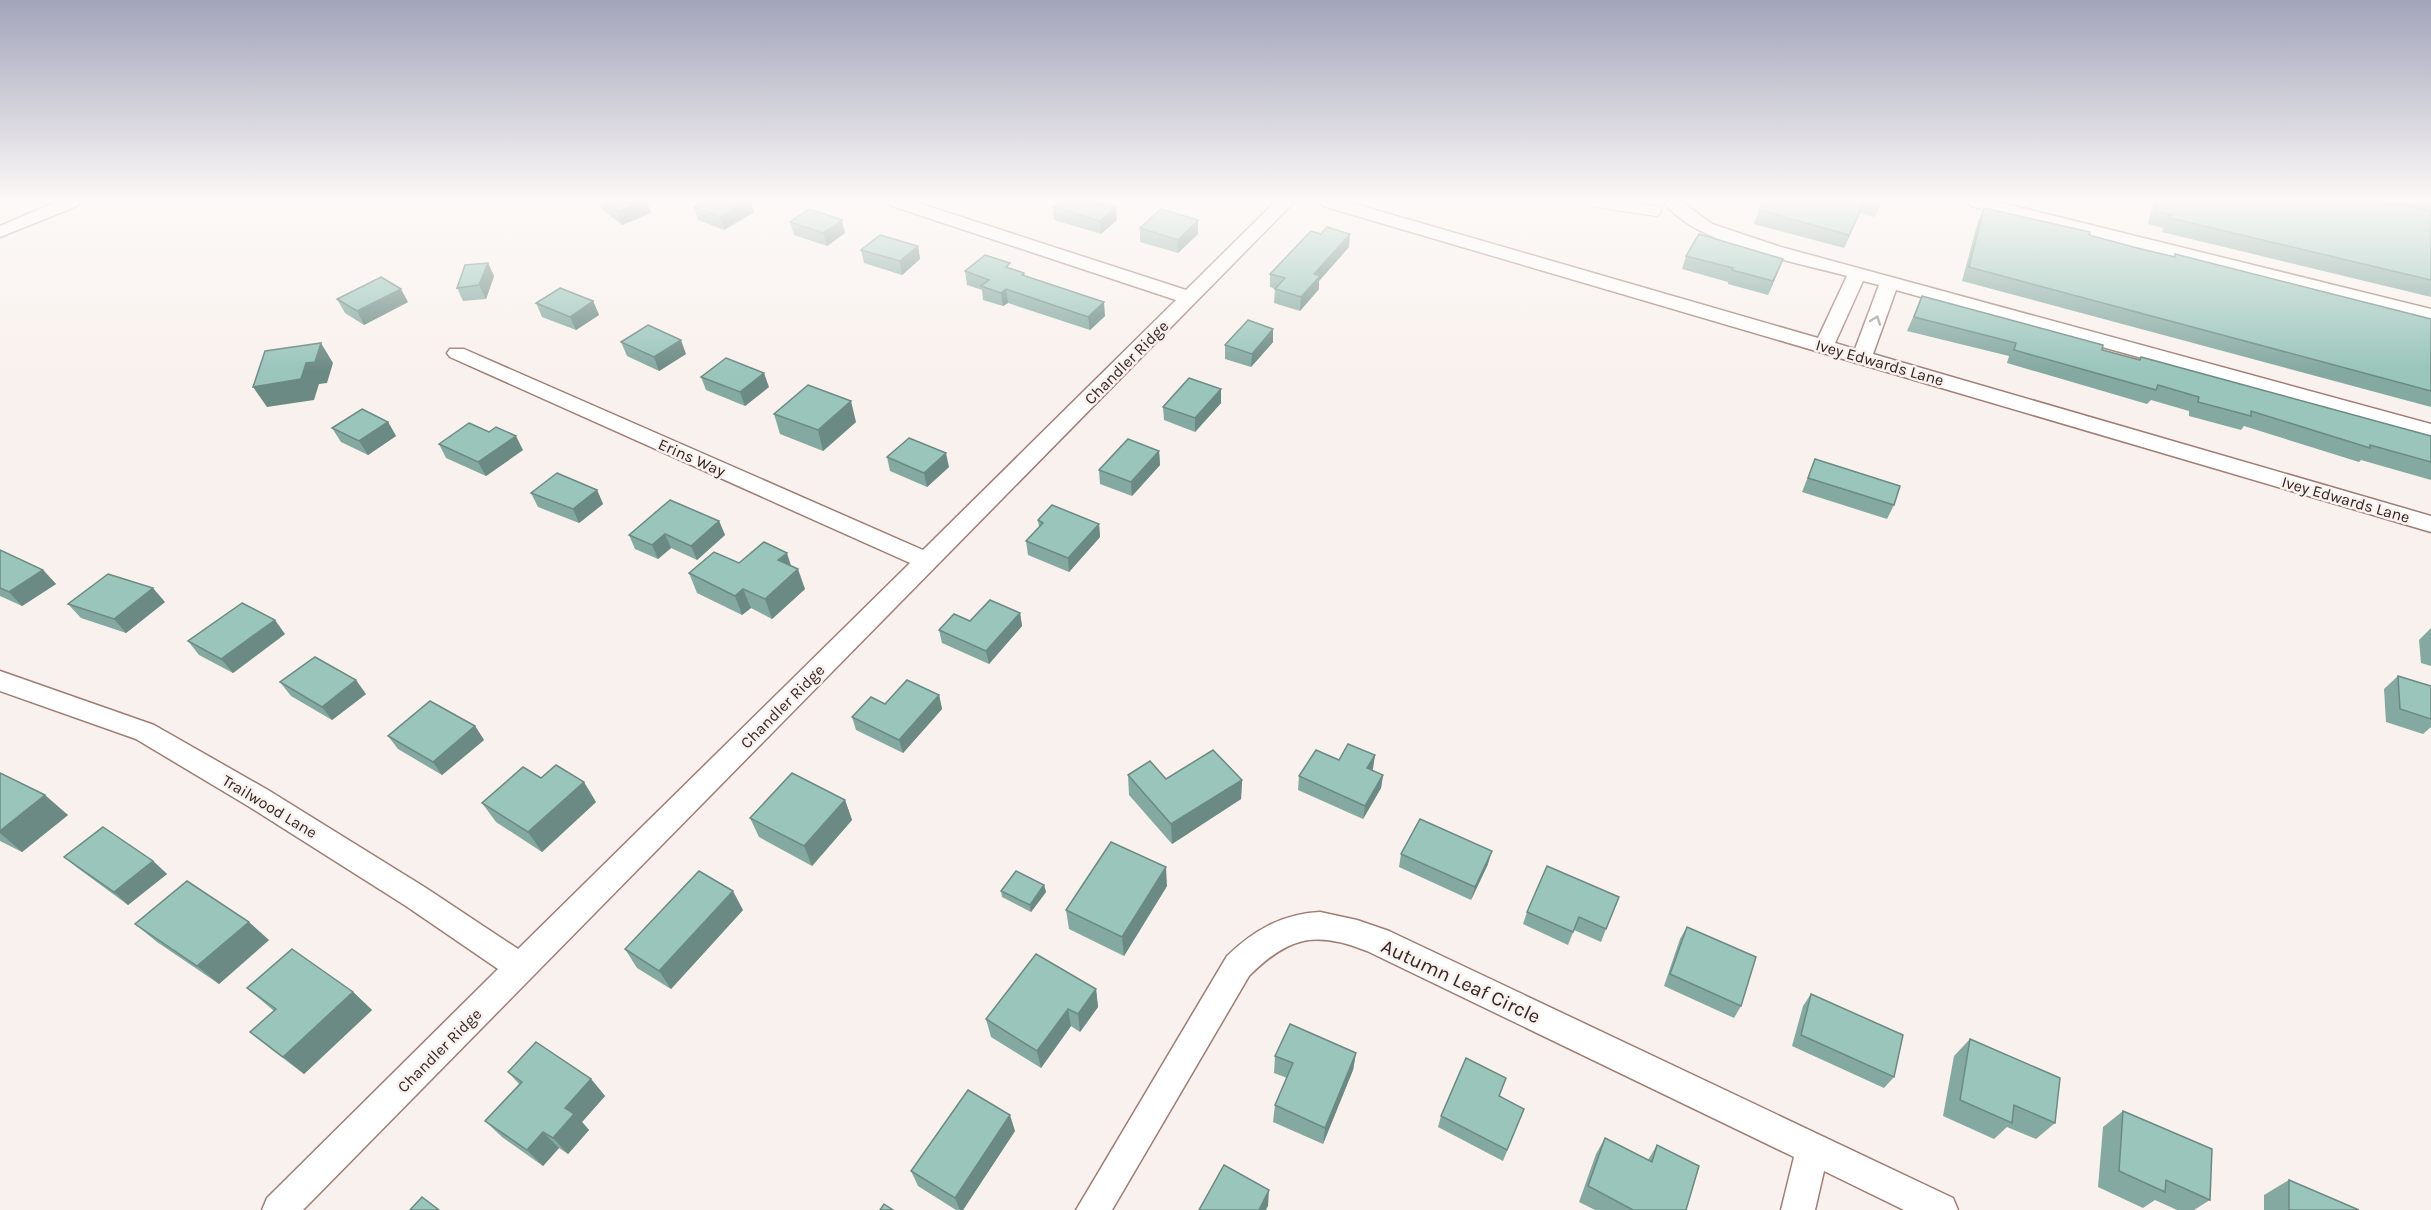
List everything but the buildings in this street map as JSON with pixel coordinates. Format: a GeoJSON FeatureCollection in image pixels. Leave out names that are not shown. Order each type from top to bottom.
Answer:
{"type":"FeatureCollection","features":[{"type":"Feature","properties":{"kind":"street"},"geometry":{"type":"LineString","coordinates":[[1070,258],[1190,298]]}},
{"type":"Feature","properties":{"kind":"street","name":"Chandler Ridge"},"geometry":{"type":"LineString","coordinates":[[279,1210],[1229,258]]}},
{"type":"Feature","properties":{"kind":"street","name":"Ivey Edwards Lane"},"geometry":{"type":"LineString","coordinates":[[1523,258],[2431,524]]}},
{"type":"Feature","properties":{"kind":"street"},"geometry":{"type":"LineString","coordinates":[[1807,258],[2431,431]]}},
{"type":"Feature","properties":{"kind":"street"},"geometry":{"type":"LineString","coordinates":[[2204,258],[2431,315]]}},
{"type":"Feature","properties":{"kind":"street"},"geometry":{"type":"LineString","coordinates":[[1824,346],[1857,273]]}},
{"type":"Feature","properties":{"kind":"street"},"geometry":{"type":"LineString","coordinates":[[1862,357],[1890,282]]}},
{"type":"Feature","properties":{"kind":"street","name":"Erins Way"},"geometry":{"type":"LineString","coordinates":[[457,354],[927,561]]}},
{"type":"Feature","properties":{"kind":"street","name":"Trailwood Lane"},"geometry":{"type":"LineString","coordinates":[[0,681],[145,732],[288,816],[416,897],[521,968]]}},
{"type":"Feature","properties":{"kind":"street","name":"Autumn Leaf Circle"},"geometry":{"type":"LineString","coordinates":[[1093,1210],[1238,966],[1275,934],[1313,924],[1331,924],[1369,937],[1941,1210]]}},
{"type":"Feature","properties":{"kind":"street"},"geometry":{"type":"LineString","coordinates":[[1798,1210],[1813,1148]]}}]}
